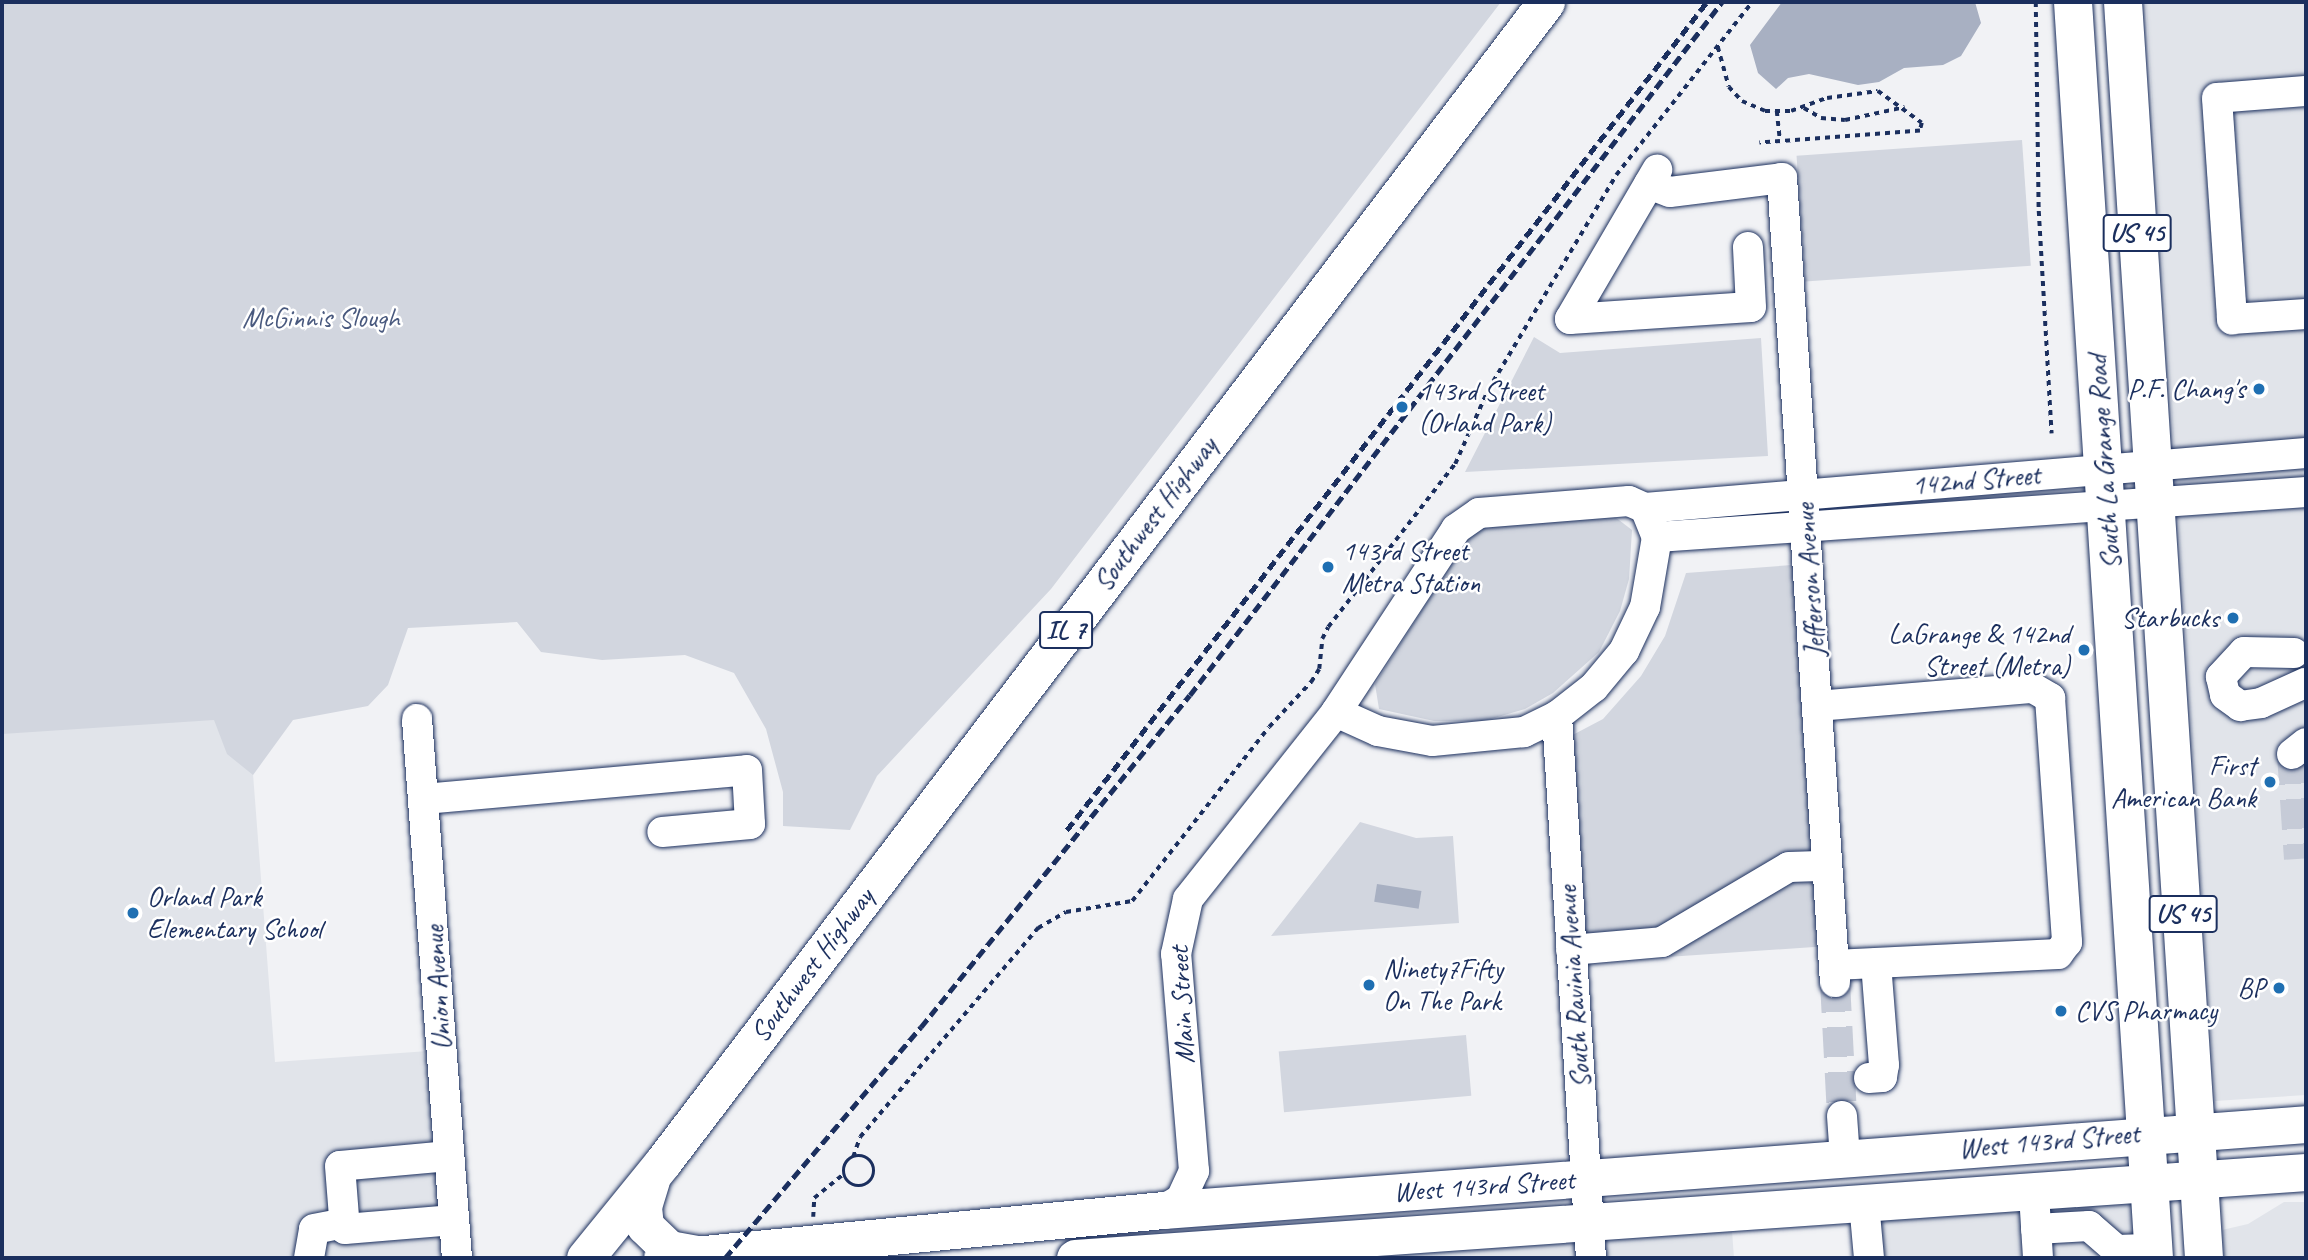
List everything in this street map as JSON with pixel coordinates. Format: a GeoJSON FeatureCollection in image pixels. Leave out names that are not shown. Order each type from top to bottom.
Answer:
{"type":"FeatureCollection","features":[{"type":"Feature","properties":{"kind":"highway","name":"South La Grange Road"},"geometry":{"type":"LineString","coordinates":[[2073,2],[2085,235],[2108,506],[2149,1133],[2151,1183],[2136,1254]]}},
{"type":"Feature","properties":{"kind":"highway","name":"South La Grange Road"},"geometry":{"type":"LineString","coordinates":[[2123,2],[2204,1258]]}},
{"type":"Feature","properties":{"kind":"main road","name":"Southwest Highway"},"geometry":{"type":"LineString","coordinates":[[585,1258],[651,1177],[1546,2]]}},
{"type":"Feature","properties":{"kind":"main road","name":"West 143rd Street"},"geometry":{"type":"LineString","coordinates":[[662,1258],[815,1242],[862,1248],[1163,1210],[2149,1133],[2306,1124]]}},
{"type":"Feature","properties":{"kind":"main road","name":"West 143rd Street"},"geometry":{"type":"LineString","coordinates":[[1075,1258],[1590,1241],[1864,1203],[2306,1172]]}},
{"type":"Feature","properties":{"kind":"main road"},"geometry":{"type":"LineString","coordinates":[[651,1177],[643,1208],[645,1226],[669,1249],[702,1254]]}},
{"type":"Feature","properties":{"kind":"street"},"geometry":{"type":"LineString","coordinates":[[2306,91],[2217,98],[2232,319],[2306,314]]}},
{"type":"Feature","properties":{"kind":"street","name":"Jefferson Avenue"},"geometry":{"type":"LineString","coordinates":[[1748,247],[1751,307],[1570,319],[1653,177],[1670,192],[1782,178],[1834,974],[1876,963]]}},
{"type":"Feature","properties":{"kind":"street","name":"142nd Street"},"geometry":{"type":"LineString","coordinates":[[1646,508],[2306,453]]}},
{"type":"Feature","properties":{"kind":"street","name":"142nd Street"},"geometry":{"type":"LineString","coordinates":[[1657,537],[2306,492]]}},
{"type":"Feature","properties":{"kind":"street","name":"Main Street"},"geometry":{"type":"LineString","coordinates":[[1163,1210],[1189,1188],[1194,1163],[1176,954],[1179,925],[1188,899],[1336,712],[1456,529],[1479,513],[1629,501],[1646,508]]}},
{"type":"Feature","properties":{"kind":"street"},"geometry":{"type":"LineString","coordinates":[[1336,712],[1378,731],[1432,741],[1524,732],[1557,716],[1594,687],[1624,651],[1645,607],[1657,537],[1646,508]]}},
{"type":"Feature","properties":{"kind":"street"},"geometry":{"type":"LineString","coordinates":[[2294,653],[2244,652],[2221,677],[2225,695],[2240,706],[2261,703],[2305,683]]}},
{"type":"Feature","properties":{"kind":"street"},"geometry":{"type":"LineString","coordinates":[[1818,706],[2034,688],[2050,698],[2067,942],[2058,954],[1876,963],[1884,1065],[1882,1077],[1869,1078]]}},
{"type":"Feature","properties":{"kind":"street","name":"South Ravinia Avenue"},"geometry":{"type":"LineString","coordinates":[[1557,716],[1590,1241]]}},
{"type":"Feature","properties":{"kind":"street","name":"Union Avenue"},"geometry":{"type":"LineString","coordinates":[[417,719],[457,1258]]}},
{"type":"Feature","properties":{"kind":"street"},"geometry":{"type":"LineString","coordinates":[[424,799],[747,770],[750,824],[662,832]]}},
{"type":"Feature","properties":{"kind":"street"},"geometry":{"type":"LineString","coordinates":[[1571,950],[1661,942],[1789,867],[1827,866]]}},
{"type":"Feature","properties":{"kind":"street"},"geometry":{"type":"LineString","coordinates":[[1842,1115],[1845,1158]]}},
{"type":"Feature","properties":{"kind":"street"},"geometry":{"type":"LineString","coordinates":[[449,1156],[340,1166],[345,1229],[454,1220]]}},
{"type":"Feature","properties":{"kind":"street"},"geometry":{"type":"LineString","coordinates":[[1194,1163],[1203,1191],[1217,1200],[1240,1204]]}},
{"type":"Feature","properties":{"kind":"street"},"geometry":{"type":"LineString","coordinates":[[2085,1188],[2089,1226]]}},
{"type":"Feature","properties":{"kind":"street"},"geometry":{"type":"LineString","coordinates":[[2033,1192],[2037,1244],[2089,1226],[2136,1254]]}},
{"type":"Feature","properties":{"kind":"street"},"geometry":{"type":"LineString","coordinates":[[1864,1203],[1869,1258]]}},
{"type":"Feature","properties":{"kind":"street"},"geometry":{"type":"LineString","coordinates":[[309,1258],[309,1237],[314,1229],[345,1223]]}},
{"type":"Feature","properties":{"kind":"path"},"geometry":{"type":"LineString","coordinates":[[815,1242],[814,1198],[844,1174],[860,1137],[1038,928],[1066,912],[1132,901],[1140,894],[1269,727],[1311,681],[1319,669],[1322,639],[1328,627],[1455,464],[1488,390],[1609,186],[1752,2]]}},
{"type":"Feature","properties":{"kind":"path"},"geometry":{"type":"LineString","coordinates":[[2036,2],[2039,211],[2052,434]]}},
{"type":"Feature","properties":{"kind":"path"},"geometry":{"type":"LineString","coordinates":[[1718,47],[1721,69],[1735,94],[1765,111],[1804,108],[1827,97],[1878,91],[1905,107],[1922,123],[1920,131],[1759,143]]}},
{"type":"Feature","properties":{"kind":"path"},"geometry":{"type":"LineString","coordinates":[[1804,108],[1821,118],[1845,120],[1905,107]]}},
{"type":"Feature","properties":{"kind":"path"},"geometry":{"type":"LineString","coordinates":[[1777,111],[1780,141]]}},
{"type":"Feature","properties":{"kind":"path"},"geometry":{"type":"LineString","coordinates":[[844,1174],[859,1186],[872,1180],[871,1161],[853,1157]]}},
{"type":"Feature","properties":{"kind":"shaded area"},"geometry":{"type":"Polygon","coordinates":[[[2146,2],[2306,2],[2306,1095],[2215,1101],[2146,2]]]}},
{"type":"Feature","properties":{"kind":"shaded area","name":"Orland Park Elementary School"},"geometry":{"type":"Polygon","coordinates":[[[246,682],[275,1062],[428,1051],[454,1258],[2,1258],[2,698],[246,682]]]}},
{"type":"Feature","properties":{"kind":"shaded area"},"geometry":{"type":"Polygon","coordinates":[[[2145,1188],[2150,1258],[1873,1258],[1869,1207],[2145,1188]]]}},
{"type":"Feature","properties":{"kind":"shaded area"},"geometry":{"type":"Polygon","coordinates":[[[2284,1202],[2306,1202],[2306,1258],[2224,1258],[2222,1230],[2248,1224],[2284,1202]]]}},
{"type":"Feature","properties":{"kind":"shaded area"},"geometry":{"type":"Polygon","coordinates":[[[1731,1217],[1734,1258],[1596,1258],[1593,1228],[1731,1217]]]}},
{"type":"Feature","properties":{"kind":"shaded area"},"geometry":{"type":"Polygon","coordinates":[[[1584,1228],[1586,1258],[1125,1258],[1584,1228]]]}},
{"type":"Feature","properties":{"kind":"green space","name":"McGinnis Slough"},"geometry":{"type":"Polygon","coordinates":[[[2,2],[1501,2],[1051,589],[877,776],[850,830],[783,826],[783,792],[766,729],[734,673],[685,655],[602,660],[541,652],[517,622],[408,628],[388,685],[368,706],[293,720],[253,775],[227,754],[214,720],[2,734],[2,2]]]}},
{"type":"Feature","properties":{"kind":"green space"},"geometry":{"type":"Polygon","coordinates":[[[2022,140],[2031,266],[1805,281],[1797,156],[2022,140]]]}},
{"type":"Feature","properties":{"kind":"green space"},"geometry":{"type":"Polygon","coordinates":[[[1534,337],[1560,353],[1761,338],[1768,456],[1465,472],[1534,337]]]}},
{"type":"Feature","properties":{"kind":"green space"},"geometry":{"type":"Polygon","coordinates":[[[1615,517],[1632,530],[1629,579],[1620,611],[1599,652],[1553,693],[1525,709],[1484,721],[1434,721],[1379,709],[1375,684],[1468,538],[1483,524],[1615,517]]]}},
{"type":"Feature","properties":{"kind":"green space"},"geometry":{"type":"Polygon","coordinates":[[[1806,564],[1829,946],[1580,963],[1565,739],[1603,719],[1641,676],[1665,636],[1686,573],[1806,564]]]}},
{"type":"Feature","properties":{"kind":"green space"},"geometry":{"type":"Polygon","coordinates":[[[1360,822],[1416,838],[1453,836],[1459,923],[1271,936],[1360,822]]]}},
{"type":"Feature","properties":{"kind":"green space"},"geometry":{"type":"Polygon","coordinates":[[[1466,1035],[1471,1096],[1284,1112],[1279,1051],[1466,1035]]]}},
{"type":"Feature","properties":{"kind":"water"},"geometry":{"type":"Polygon","coordinates":[[[1782,2],[1975,2],[1981,23],[1961,56],[1943,65],[1904,68],[1879,82],[1858,85],[1809,74],[1788,78],[1776,89],[1758,73],[1750,45],[1782,2]]]}},
{"type":"Feature","properties":{"kind":"water","name":"Ninety7Fifty On The Park"},"geometry":{"type":"Polygon","coordinates":[[[1377,884],[1421,891],[1419,909],[1374,902],[1377,884]]]}},
{"type":"Feature","properties":{"kind":"tunnel"},"geometry":{"type":"LineString","coordinates":[[2292,754],[2299,859]]}},
{"type":"Feature","properties":{"kind":"tunnel"},"geometry":{"type":"LineString","coordinates":[[1835,982],[1842,1116]]}},
{"type":"Feature","properties":{"kind":"railway"},"geometry":{"type":"LineString","coordinates":[[1067,830],[1707,2]]}},
{"type":"Feature","properties":{"kind":"railway"},"geometry":{"type":"LineString","coordinates":[[725,1258],[921,1027],[1190,695],[1722,2]]}},
{"type":"Feature","properties":{"kind":"place","name":"P.F. Chang's"},"geometry":{"type":"Point","coordinates":[2259,389]}},
{"type":"Feature","properties":{"kind":"place","name":"143rd Street (Orland Park)"},"geometry":{"type":"Point","coordinates":[1402,407]}},
{"type":"Feature","properties":{"kind":"place","name":"143rd Street Metra Station"},"geometry":{"type":"Point","coordinates":[1328,567]}},
{"type":"Feature","properties":{"kind":"place","name":"Starbucks"},"geometry":{"type":"Point","coordinates":[2233,618]}},
{"type":"Feature","properties":{"kind":"place","name":"LaGrange & 142nd Street (Metra)"},"geometry":{"type":"Point","coordinates":[2084,650]}},
{"type":"Feature","properties":{"kind":"place","name":"First American Bank"},"geometry":{"type":"Point","coordinates":[2270,782]}},
{"type":"Feature","properties":{"kind":"place","name":"Orland Park Elementary School"},"geometry":{"type":"Point","coordinates":[133,913]}},
{"type":"Feature","properties":{"kind":"place","name":"Ninety7Fifty On The Park"},"geometry":{"type":"Point","coordinates":[1369,985]}},
{"type":"Feature","properties":{"kind":"place","name":"BP"},"geometry":{"type":"Point","coordinates":[2279,988]}},
{"type":"Feature","properties":{"kind":"place","name":"CVS Pharmacy"},"geometry":{"type":"Point","coordinates":[2061,1011]}}]}
